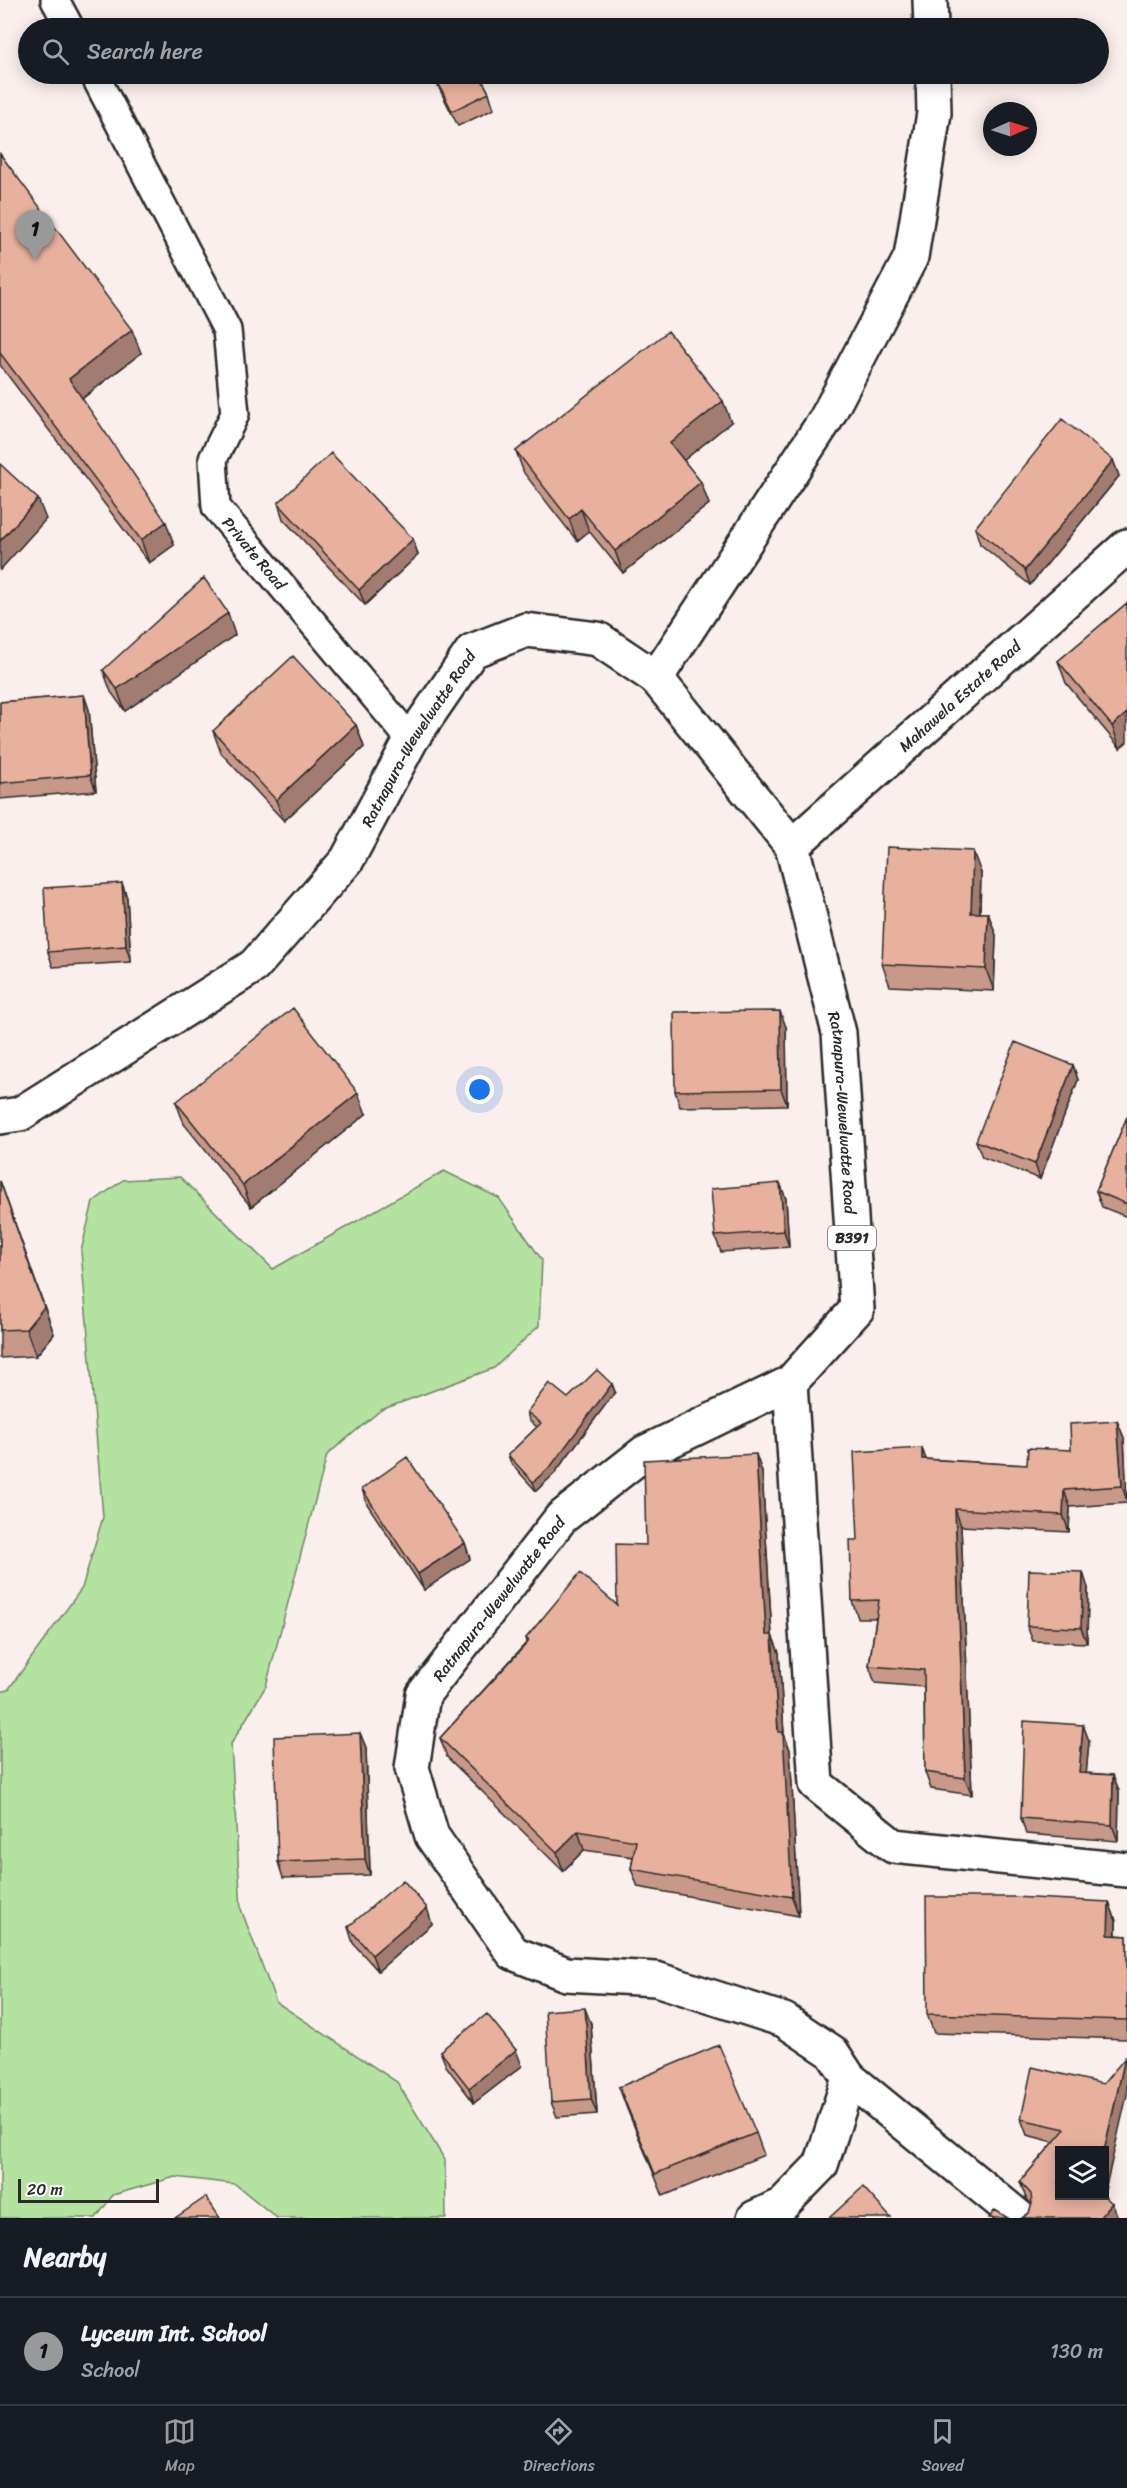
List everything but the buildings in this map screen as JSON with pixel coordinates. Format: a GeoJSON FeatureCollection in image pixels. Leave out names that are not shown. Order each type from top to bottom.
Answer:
{"type":"FeatureCollection","features":[{"type":"Feature","properties":{"kind":"main road"},"geometry":{"type":"LineString","coordinates":[[930,0],[931,18]]}},
{"type":"Feature","properties":{"kind":"main road"},"geometry":{"type":"LineString","coordinates":[[657,678],[826,419],[911,256],[934,113],[933,84]]}},
{"type":"Feature","properties":{"kind":"main road","name":"Mahawela Estate Road"},"geometry":{"type":"LineString","coordinates":[[792,846],[1127,546]]}},
{"type":"Feature","properties":{"kind":"main road","name":"Ratnapura-Wewelwatte Road"},"geometry":{"type":"LineString","coordinates":[[0,1117],[20,1114],[254,966],[348,860],[411,740],[472,651],[526,630],[598,639],[657,678],[792,846],[839,1033],[857,1309],[790,1383],[644,1453],[561,1518],[423,1695],[412,1768],[432,1836],[513,1953],[566,1974],[656,1979],[784,2020],[832,2052],[849,2078],[1020,2218]]}},
{"type":"Feature","properties":{"kind":"main road"},"geometry":{"type":"LineString","coordinates":[[790,1383],[816,1784],[893,1846],[1127,1870]]}},
{"type":"Feature","properties":{"kind":"main road"},"geometry":{"type":"LineString","coordinates":[[754,2218],[782,2205],[821,2165],[849,2078]]}},
{"type":"Feature","properties":{"kind":"lane"},"geometry":{"type":"LineString","coordinates":[[55,0],[65,18]]}},
{"type":"Feature","properties":{"kind":"lane","name":"Private Road"},"geometry":{"type":"LineString","coordinates":[[99,84],[226,330],[235,414],[213,459],[216,507],[411,740]]}},
{"type":"Feature","properties":{"kind":"green space"},"geometry":{"type":"Polygon","coordinates":[[[444,1171],[499,1198],[542,1260],[539,1326],[494,1368],[381,1410],[327,1455],[266,1686],[231,1744],[241,1909],[276,2002],[397,2082],[445,2160],[446,2218],[277,2218],[235,2184],[175,2177],[113,2195],[96,2218],[0,2218],[0,1692],[8,1690],[82,1588],[103,1517],[81,1251],[93,1202],[123,1180],[180,1177],[273,1269],[444,1171]]]}},
{"type":"Feature","properties":{"kind":"place","name":"Lyceum Int. School"},"geometry":{"type":"Point","coordinates":[35,260]}}]}
